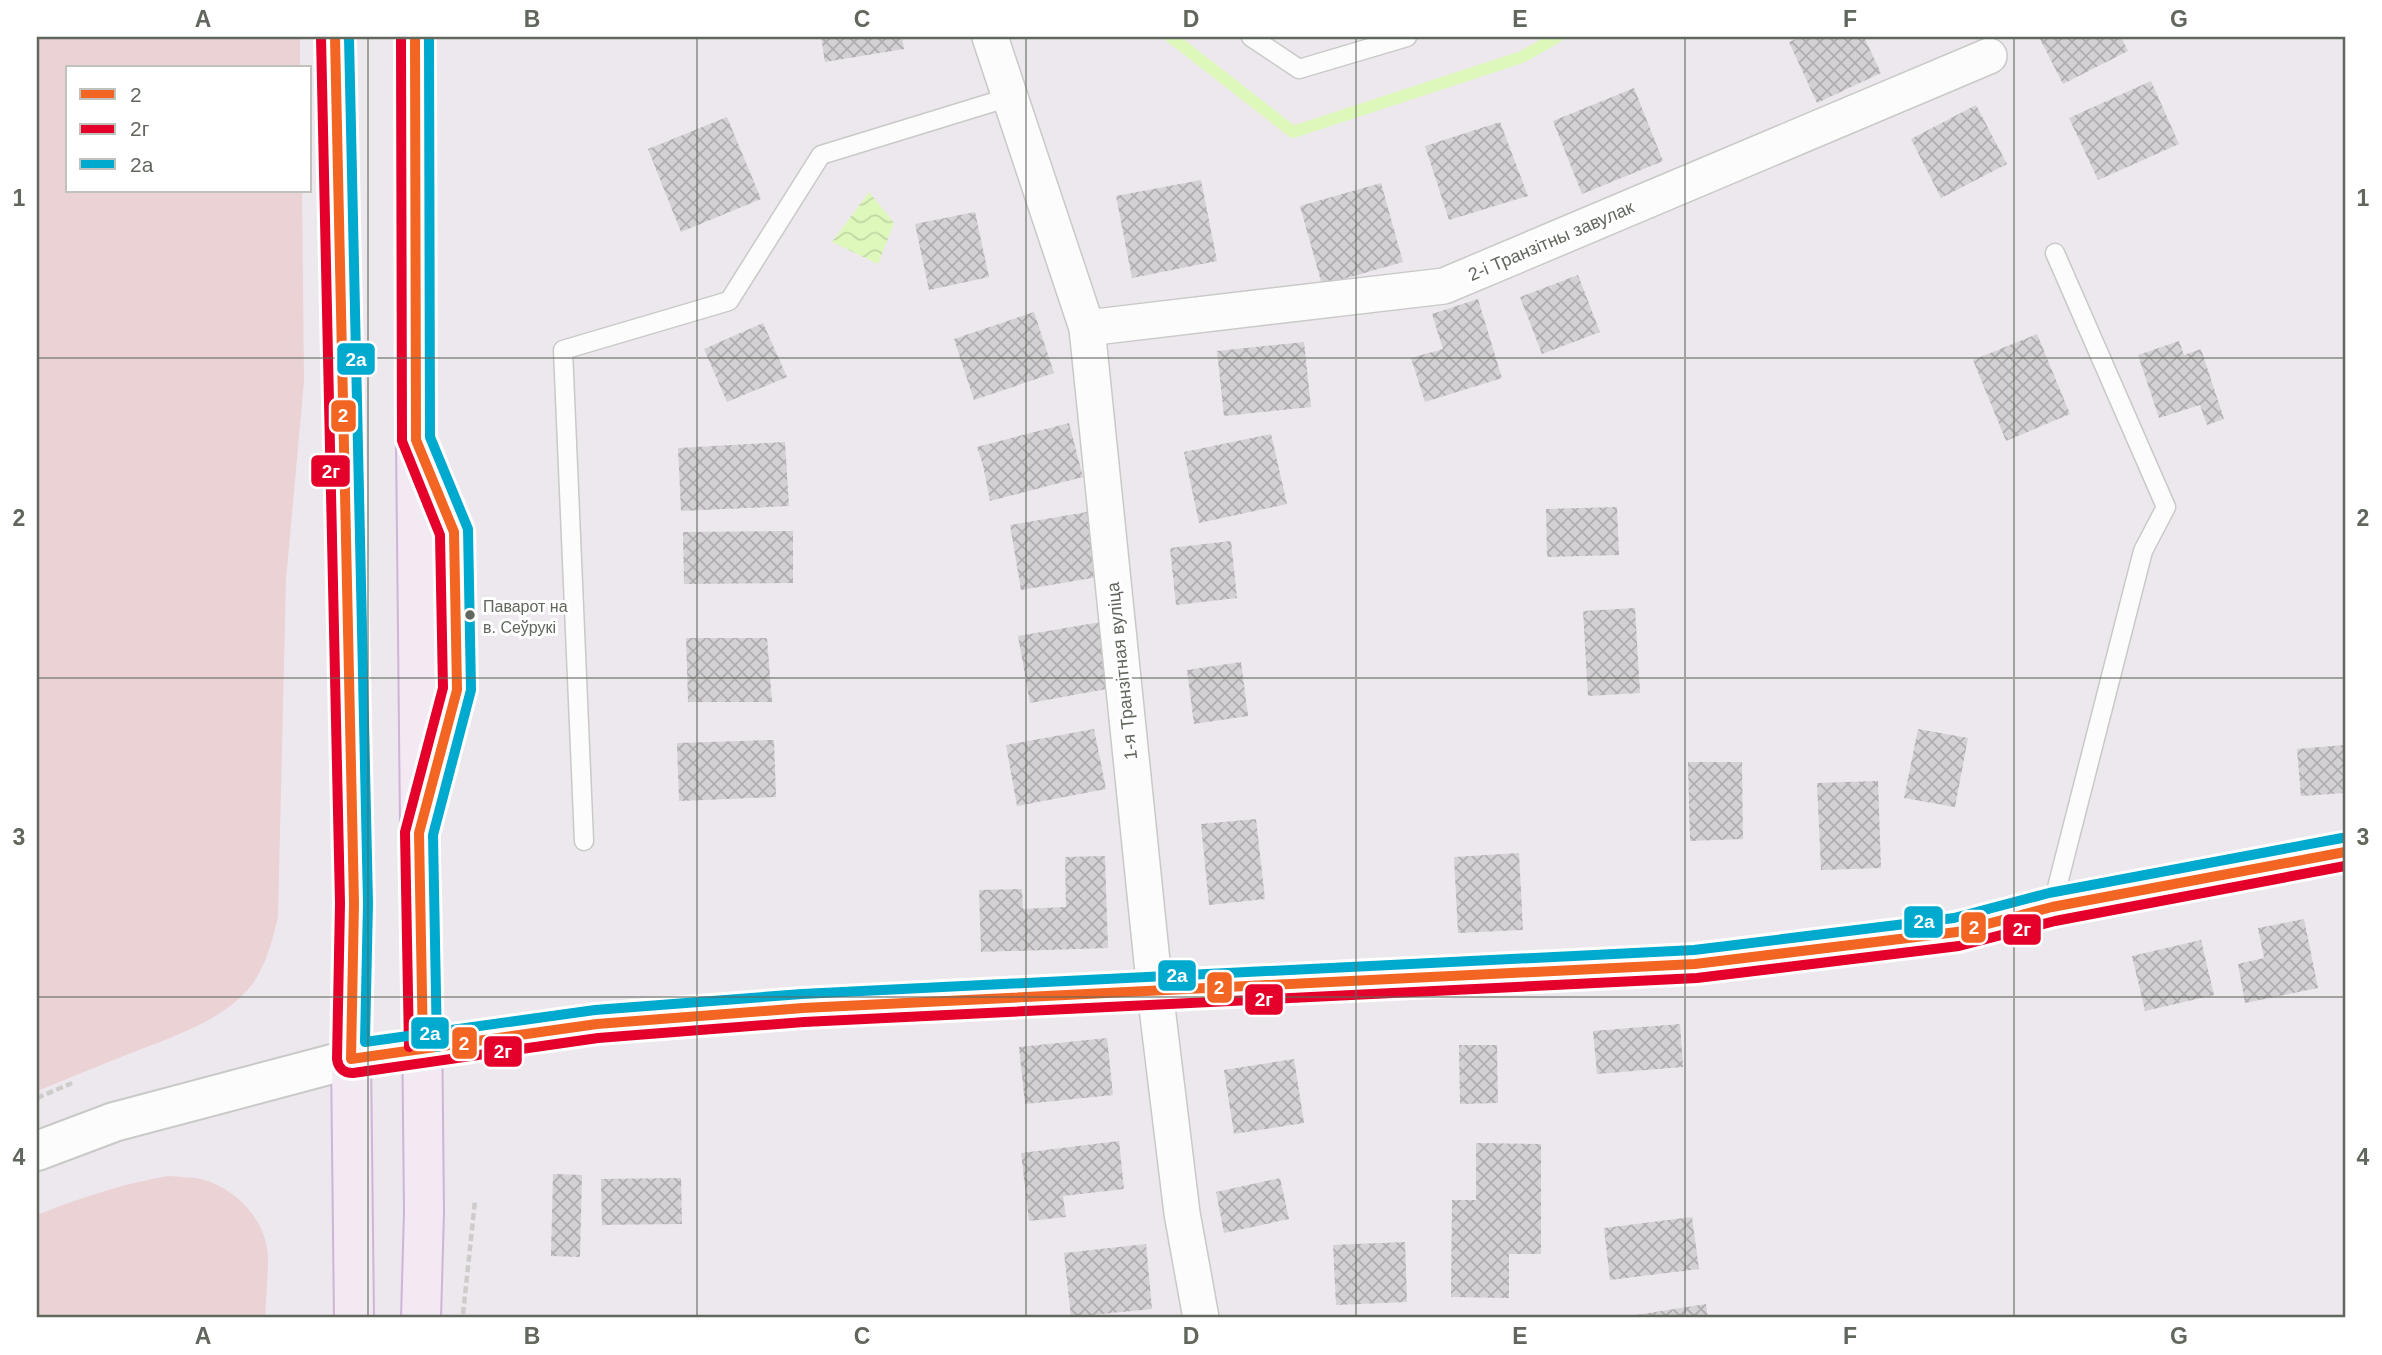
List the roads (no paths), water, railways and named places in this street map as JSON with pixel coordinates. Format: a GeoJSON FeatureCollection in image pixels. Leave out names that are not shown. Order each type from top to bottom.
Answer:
{"type":"FeatureCollection","features":[{"type":"Feature","properties":{"kind":"main road"},"geometry":{"type":"LineString","coordinates":[[335,37],[354,890],[351,1059],[354,1318]]}},
{"type":"Feature","properties":{"kind":"main road"},"geometry":{"type":"LineString","coordinates":[[415,37],[424,1212],[421,1318]]}},
{"type":"Feature","properties":{"kind":"street","name":"1-я Транзітная вуліца"},"geometry":{"type":"LineString","coordinates":[[990,37],[1087,328],[1155,991],[1182,1213],[1201,1318]]}},
{"type":"Feature","properties":{"kind":"street","name":"2-і Транзітны завулак"},"geometry":{"type":"LineString","coordinates":[[1087,328],[1444,286],[1989,56]]}},
{"type":"Feature","properties":{"kind":"street"},"geometry":{"type":"LineString","coordinates":[[37,1151],[114,1122],[351,1059],[597,1024],[790,1010],[1695,964],[1957,932],[2052,907],[2345,852]]}},
{"type":"Feature","properties":{"kind":"lane"},"geometry":{"type":"LineString","coordinates":[[1251,37],[1299,69],[1407,37]]}},
{"type":"Feature","properties":{"kind":"lane"},"geometry":{"type":"LineString","coordinates":[[584,841],[563,350],[729,301],[821,155],[1010,97]]}},
{"type":"Feature","properties":{"kind":"lane"},"geometry":{"type":"LineString","coordinates":[[2052,907],[2143,551],[2166,507],[2054,253]]}},
{"type":"Feature","properties":{"kind":"water"},"geometry":{"type":"Polygon","coordinates":[[[869,192],[894,223],[878,264],[832,242],[869,192]]]}},
{"type":"Feature","properties":{"kind":"waterway"},"geometry":{"type":"LineString","coordinates":[[1171,37],[1293,132],[1522,57],[1557,37]]}},
{"type":"Feature","properties":{"kind":"place","name":"Паварот на в. Сеўрукі"},"geometry":{"type":"Point","coordinates":[470,615]}}]}
